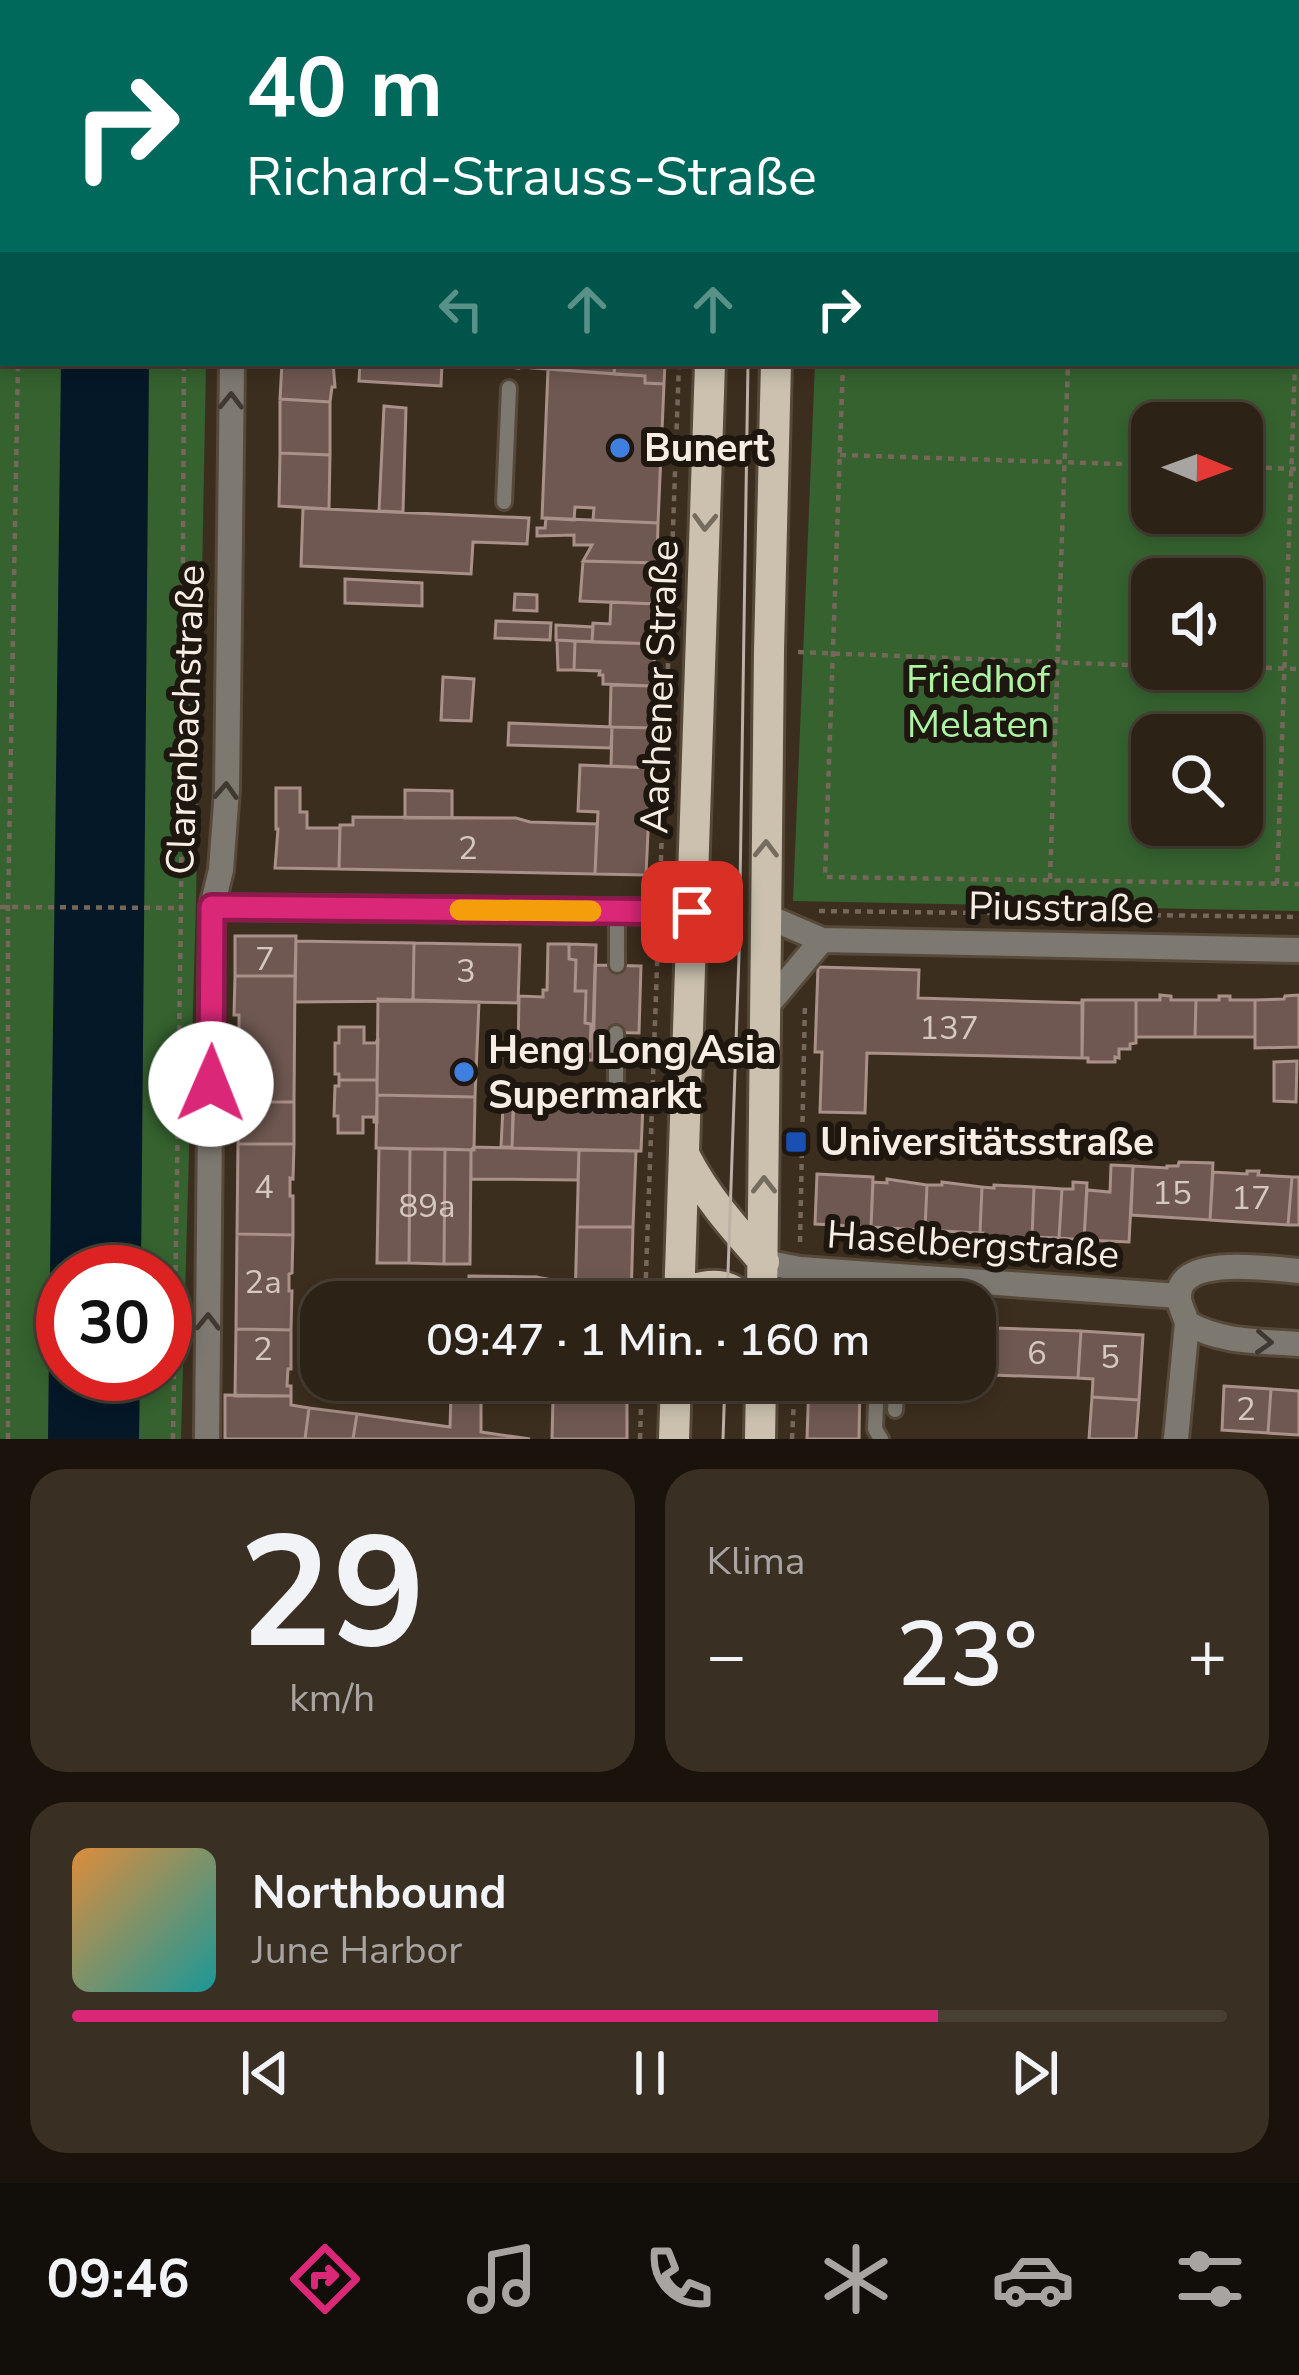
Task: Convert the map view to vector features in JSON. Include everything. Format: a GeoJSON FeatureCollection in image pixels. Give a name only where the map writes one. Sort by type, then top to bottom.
{"type":"FeatureCollection","features":[{"type":"Feature","properties":{"kind":"main road","name":"Aachener Straße"},"geometry":{"type":"LineString","coordinates":[[680,1281],[710,366]]}},
{"type":"Feature","properties":{"kind":"main road"},"geometry":{"type":"LineString","coordinates":[[763,1281],[776,366]]}},
{"type":"Feature","properties":{"kind":"main road"},"geometry":{"type":"LineString","coordinates":[[683,1151],[719,1213],[764,1262]]}},
{"type":"Feature","properties":{"kind":"main road"},"geometry":{"type":"LineString","coordinates":[[674,1439],[675,1401]]}},
{"type":"Feature","properties":{"kind":"main road"},"geometry":{"type":"LineString","coordinates":[[760,1439],[761,1401]]}},
{"type":"Feature","properties":{"kind":"street","name":"Clarenbachstraße"},"geometry":{"type":"LineString","coordinates":[[207,1439],[212,907],[227,790],[232,366]]}},
{"type":"Feature","properties":{"kind":"street"},"geometry":{"type":"LineString","coordinates":[[212,907],[692,912]]}},
{"type":"Feature","properties":{"kind":"street","name":"Piusstraße"},"geometry":{"type":"LineString","coordinates":[[766,916],[822,940],[1299,950]]}},
{"type":"Feature","properties":{"kind":"street"},"geometry":{"type":"LineString","coordinates":[[765,1008],[822,940]]}},
{"type":"Feature","properties":{"kind":"street","name":"Haselbergstraße"},"geometry":{"type":"LineString","coordinates":[[764,1262],[876,1281]]}},
{"type":"Feature","properties":{"kind":"street"},"geometry":{"type":"LineString","coordinates":[[1176,1439],[1187,1323],[1178,1295],[1183,1283],[1196,1273],[1224,1266],[1299,1271]]}},
{"type":"Feature","properties":{"kind":"street","name":"Haselbergstraße"},"geometry":{"type":"LineString","coordinates":[[996,1288],[1178,1295]]}},
{"type":"Feature","properties":{"kind":"street"},"geometry":{"type":"LineString","coordinates":[[1187,1323],[1226,1340],[1299,1343]]}},
{"type":"Feature","properties":{"kind":"lane"},"geometry":{"type":"LineString","coordinates":[[504,502],[508,388]]}},
{"type":"Feature","properties":{"kind":"lane"},"geometry":{"type":"LineString","coordinates":[[617,912],[617,965]]}},
{"type":"Feature","properties":{"kind":"lane"},"geometry":{"type":"LineString","coordinates":[[616,1033],[616,1080]]}},
{"type":"Feature","properties":{"kind":"lane"},"geometry":{"type":"LineString","coordinates":[[876,1401],[874,1429],[880,1439]]}},
{"type":"Feature","properties":{"kind":"lane"},"geometry":{"type":"LineString","coordinates":[[895,1410],[896,1401]]}},
{"type":"Feature","properties":{"kind":"path"},"geometry":{"type":"LineString","coordinates":[[8,1439],[4,908],[19,366]]}},
{"type":"Feature","properties":{"kind":"path"},"geometry":{"type":"LineString","coordinates":[[173,1439],[184,366]]}},
{"type":"Feature","properties":{"kind":"path"},"geometry":{"type":"LineString","coordinates":[[646,1281],[679,366]]}},
{"type":"Feature","properties":{"kind":"path"},"geometry":{"type":"LineString","coordinates":[[843,366],[825,878],[1299,884]]}},
{"type":"Feature","properties":{"kind":"path"},"geometry":{"type":"LineString","coordinates":[[1050,880],[1068,366]]}},
{"type":"Feature","properties":{"kind":"path"},"geometry":{"type":"LineString","coordinates":[[1277,884],[1295,366]]}},
{"type":"Feature","properties":{"kind":"path"},"geometry":{"type":"LineString","coordinates":[[840,455],[1131,464]]}},
{"type":"Feature","properties":{"kind":"path"},"geometry":{"type":"LineString","coordinates":[[1263,468],[1295,469]]}},
{"type":"Feature","properties":{"kind":"path"},"geometry":{"type":"LineString","coordinates":[[0,569],[13,569]]}},
{"type":"Feature","properties":{"kind":"path"},"geometry":{"type":"LineString","coordinates":[[769,651],[1131,666]]}},
{"type":"Feature","properties":{"kind":"path"},"geometry":{"type":"LineString","coordinates":[[1263,668],[1299,669]]}},
{"type":"Feature","properties":{"kind":"path"},"geometry":{"type":"LineString","coordinates":[[4,908],[161,909]]}},
{"type":"Feature","properties":{"kind":"path"},"geometry":{"type":"LineString","coordinates":[[808,910],[1299,917]]}},
{"type":"Feature","properties":{"kind":"path"},"geometry":{"type":"LineString","coordinates":[[658,945],[691,960]]}},
{"type":"Feature","properties":{"kind":"path"},"geometry":{"type":"LineString","coordinates":[[640,1439],[641,1401]]}},
{"type":"Feature","properties":{"kind":"path"},"geometry":{"type":"LineString","coordinates":[[792,1439],[794,1401]]}},
{"type":"Feature","properties":{"kind":"green space"},"geometry":{"type":"Polygon","coordinates":[[[0,366],[206,366],[186,1245],[36,1245],[36,1401],[182,1401],[181,1439],[0,1439],[0,366]]]}},
{"type":"Feature","properties":{"kind":"green space","name":"Friedhof Melaten"},"geometry":{"type":"Polygon","coordinates":[[[815,366],[1299,366],[1299,911],[793,901],[815,366]]]}},
{"type":"Feature","properties":{"kind":"water"},"geometry":{"type":"Polygon","coordinates":[[[61,366],[149,366],[141,1245],[50,1245],[61,366]]]}},
{"type":"Feature","properties":{"kind":"water"},"geometry":{"type":"Polygon","coordinates":[[[48,1401],[140,1401],[139,1439],[48,1439],[48,1401]]]}},
{"type":"Feature","properties":{"kind":"building"},"geometry":{"type":"Polygon","coordinates":[[[282,366],[333,366],[335,387],[330,402],[280,399],[282,366]]]}},
{"type":"Feature","properties":{"kind":"building"},"geometry":{"type":"Polygon","coordinates":[[[360,366],[442,366],[441,386],[359,381],[360,366]]]}},
{"type":"Feature","properties":{"kind":"building"},"geometry":{"type":"Polygon","coordinates":[[[531,366],[615,366],[614,374],[531,366]]]}},
{"type":"Feature","properties":{"kind":"building"},"geometry":{"type":"Polygon","coordinates":[[[615,366],[665,366],[664,384],[645,383],[645,376],[614,374],[615,366]]]}},
{"type":"Feature","properties":{"kind":"building"},"geometry":{"type":"Polygon","coordinates":[[[548,369],[645,376],[645,383],[664,384],[658,523],[593,520],[594,508],[575,507],[574,520],[542,518],[548,369]]]}},
{"type":"Feature","properties":{"kind":"building"},"geometry":{"type":"Polygon","coordinates":[[[280,399],[330,402],[330,455],[280,453],[280,399]]]}},
{"type":"Feature","properties":{"kind":"building"},"geometry":{"type":"Polygon","coordinates":[[[384,406],[406,408],[403,512],[379,511],[384,406]]]}},
{"type":"Feature","properties":{"kind":"building"},"geometry":{"type":"Polygon","coordinates":[[[280,453],[330,455],[329,509],[279,506],[280,453]]]}},
{"type":"Feature","properties":{"kind":"building"},"geometry":{"type":"Polygon","coordinates":[[[303,508],[529,518],[527,544],[473,542],[471,574],[301,566],[303,508]]]}},
{"type":"Feature","properties":{"kind":"building"},"geometry":{"type":"Polygon","coordinates":[[[546,518],[658,523],[657,563],[583,561],[592,545],[574,545],[574,535],[537,536],[546,518]]]}},
{"type":"Feature","properties":{"kind":"building"},"geometry":{"type":"Polygon","coordinates":[[[583,561],[657,563],[656,604],[580,601],[583,561]]]}},
{"type":"Feature","properties":{"kind":"building"},"geometry":{"type":"Polygon","coordinates":[[[345,579],[422,583],[422,606],[345,603],[345,579]]]}},
{"type":"Feature","properties":{"kind":"building"},"geometry":{"type":"Polygon","coordinates":[[[515,594],[537,595],[537,611],[514,610],[515,594]]]}},
{"type":"Feature","properties":{"kind":"building"},"geometry":{"type":"Polygon","coordinates":[[[611,602],[656,604],[655,644],[592,642],[593,623],[610,624],[611,602]]]}},
{"type":"Feature","properties":{"kind":"building"},"geometry":{"type":"Polygon","coordinates":[[[496,621],[551,623],[550,640],[495,638],[496,621]]]}},
{"type":"Feature","properties":{"kind":"building"},"geometry":{"type":"Polygon","coordinates":[[[556,625],[593,627],[592,642],[556,640],[556,625]]]}},
{"type":"Feature","properties":{"kind":"building"},"geometry":{"type":"Polygon","coordinates":[[[557,640],[575,641],[574,670],[558,670],[557,640]]]}},
{"type":"Feature","properties":{"kind":"building"},"geometry":{"type":"Polygon","coordinates":[[[575,641],[655,644],[653,686],[603,684],[600,671],[574,670],[575,641]]]}},
{"type":"Feature","properties":{"kind":"building"},"geometry":{"type":"Polygon","coordinates":[[[443,677],[474,679],[471,721],[441,720],[443,677]]]}},
{"type":"Feature","properties":{"kind":"building"},"geometry":{"type":"Polygon","coordinates":[[[611,685],[653,686],[652,728],[610,727],[611,685]]]}},
{"type":"Feature","properties":{"kind":"building"},"geometry":{"type":"Polygon","coordinates":[[[509,723],[612,727],[611,748],[508,745],[509,723]]]}},
{"type":"Feature","properties":{"kind":"building"},"geometry":{"type":"Polygon","coordinates":[[[612,727],[652,728],[651,768],[611,766],[612,727]]]}},
{"type":"Feature","properties":{"kind":"building"},"geometry":{"type":"Polygon","coordinates":[[[580,765],[651,768],[646,875],[595,874],[598,812],[578,811],[580,765]]]}},
{"type":"Feature","properties":{"kind":"building"},"geometry":{"type":"Polygon","coordinates":[[[276,788],[300,788],[300,812],[307,812],[307,828],[340,828],[339,869],[275,868],[276,788]]]}},
{"type":"Feature","properties":{"kind":"building"},"geometry":{"type":"Polygon","coordinates":[[[405,790],[452,791],[452,818],[405,818],[405,790]]]}},
{"type":"Feature","properties":{"kind":"building"},"geometry":{"type":"Polygon","coordinates":[[[353,817],[516,818],[597,824],[595,874],[339,869],[340,825],[353,825],[353,817]]]}},
{"type":"Feature","properties":{"kind":"building"},"geometry":{"type":"Polygon","coordinates":[[[235,936],[296,936],[295,976],[235,976],[235,936]]]}},
{"type":"Feature","properties":{"kind":"building"},"geometry":{"type":"Polygon","coordinates":[[[296,941],[414,943],[413,1001],[295,1002],[296,941]]]}},
{"type":"Feature","properties":{"kind":"building"},"geometry":{"type":"Polygon","coordinates":[[[414,943],[520,945],[518,1003],[413,1001],[414,943]]]}},
{"type":"Feature","properties":{"kind":"building"},"geometry":{"type":"Polygon","coordinates":[[[548,944],[569,944],[569,959],[576,960],[575,991],[586,991],[585,1023],[591,1024],[590,1051],[584,1057],[518,1052],[519,996],[543,997],[547,990],[548,944]]]}},
{"type":"Feature","properties":{"kind":"building"},"geometry":{"type":"Polygon","coordinates":[[[569,944],[596,945],[593,1060],[565,1060],[565,1056],[584,1057],[590,1051],[591,1024],[585,1023],[586,991],[575,991],[576,960],[569,959],[569,944]]]}},
{"type":"Feature","properties":{"kind":"building"},"geometry":{"type":"Polygon","coordinates":[[[595,965],[641,966],[639,1033],[593,1032],[595,965]]]}},
{"type":"Feature","properties":{"kind":"building"},"geometry":{"type":"Polygon","coordinates":[[[818,967],[919,970],[918,998],[1083,1003],[1082,1058],[867,1053],[865,1113],[820,1112],[822,1052],[815,1052],[818,967]]]}},
{"type":"Feature","properties":{"kind":"building"},"geometry":{"type":"Polygon","coordinates":[[[235,976],[295,976],[294,1102],[239,1102],[235,976]]]}},
{"type":"Feature","properties":{"kind":"building"},"geometry":{"type":"Polygon","coordinates":[[[1160,995],[1196,1000],[1195,1037],[1136,1037],[1136,1000],[1160,1000],[1160,995]]]}},
{"type":"Feature","properties":{"kind":"building"},"geometry":{"type":"Polygon","coordinates":[[[1299,995],[1299,1047],[1255,1048],[1255,1000],[1299,995]]]}},
{"type":"Feature","properties":{"kind":"building"},"geometry":{"type":"Polygon","coordinates":[[[1219,996],[1255,1000],[1255,1037],[1195,1037],[1196,1000],[1219,1000],[1219,996]]]}},
{"type":"Feature","properties":{"kind":"building"},"geometry":{"type":"Polygon","coordinates":[[[378,999],[479,1002],[475,1097],[377,1095],[378,999]]]}},
{"type":"Feature","properties":{"kind":"building"},"geometry":{"type":"Polygon","coordinates":[[[1082,1000],[1136,1000],[1136,1043],[1130,1049],[1119,1049],[1115,1062],[1082,1058],[1082,1000]]]}},
{"type":"Feature","properties":{"kind":"building"},"geometry":{"type":"Polygon","coordinates":[[[339,1027],[364,1027],[364,1043],[376,1043],[378,1038],[377,1080],[339,1080],[335,1043],[339,1043],[339,1027]]]}},
{"type":"Feature","properties":{"kind":"building"},"geometry":{"type":"Polygon","coordinates":[[[1297,1061],[1296,1102],[1274,1101],[1274,1062],[1297,1061]]]}},
{"type":"Feature","properties":{"kind":"building"},"geometry":{"type":"Polygon","coordinates":[[[339,1080],[377,1080],[377,1122],[374,1117],[363,1117],[363,1133],[338,1133],[338,1116],[334,1116],[339,1080]]]}},
{"type":"Feature","properties":{"kind":"building"},"geometry":{"type":"Polygon","coordinates":[[[377,1095],[475,1097],[474,1150],[376,1148],[377,1095]]]}},
{"type":"Feature","properties":{"kind":"building"},"geometry":{"type":"Polygon","coordinates":[[[514,1098],[643,1104],[641,1151],[512,1148],[514,1098]]]}},
{"type":"Feature","properties":{"kind":"building"},"geometry":{"type":"Polygon","coordinates":[[[239,1102],[294,1102],[294,1144],[238,1144],[239,1102]]]}},
{"type":"Feature","properties":{"kind":"building"},"geometry":{"type":"Polygon","coordinates":[[[503,1107],[513,1108],[512,1147],[501,1147],[503,1107]]]}},
{"type":"Feature","properties":{"kind":"building"},"geometry":{"type":"Polygon","coordinates":[[[238,1144],[294,1144],[290,1178],[293,1235],[237,1234],[238,1144]]]}},
{"type":"Feature","properties":{"kind":"building"},"geometry":{"type":"Polygon","coordinates":[[[474,1147],[579,1150],[578,1180],[471,1179],[474,1147]]]}},
{"type":"Feature","properties":{"kind":"building"},"geometry":{"type":"Polygon","coordinates":[[[379,1148],[410,1149],[409,1263],[377,1263],[379,1148]]]}},
{"type":"Feature","properties":{"kind":"building"},"geometry":{"type":"Polygon","coordinates":[[[410,1149],[445,1149],[444,1264],[409,1263],[410,1149]]]}},
{"type":"Feature","properties":{"kind":"building"},"geometry":{"type":"Polygon","coordinates":[[[445,1149],[471,1150],[470,1264],[444,1264],[445,1149]]]}},
{"type":"Feature","properties":{"kind":"building"},"geometry":{"type":"Polygon","coordinates":[[[579,1150],[636,1151],[633,1227],[577,1227],[579,1150]]]}},
{"type":"Feature","properties":{"kind":"building"},"geometry":{"type":"Polygon","coordinates":[[[1179,1162],[1213,1163],[1210,1220],[1131,1215],[1133,1166],[1167,1168],[1179,1162]]]}},
{"type":"Feature","properties":{"kind":"building"},"geometry":{"type":"Polygon","coordinates":[[[1111,1165],[1133,1166],[1129,1242],[1084,1240],[1087,1190],[1110,1192],[1111,1165]]]}},
{"type":"Feature","properties":{"kind":"building"},"geometry":{"type":"Polygon","coordinates":[[[1213,1172],[1292,1177],[1288,1225],[1210,1220],[1213,1172]]]}},
{"type":"Feature","properties":{"kind":"building"},"geometry":{"type":"Polygon","coordinates":[[[817,1174],[873,1177],[871,1227],[815,1224],[817,1174]]]}},
{"type":"Feature","properties":{"kind":"building"},"geometry":{"type":"Polygon","coordinates":[[[1292,1177],[1299,1177],[1299,1225],[1288,1225],[1292,1177]]]}},
{"type":"Feature","properties":{"kind":"building"},"geometry":{"type":"Polygon","coordinates":[[[887,1179],[927,1185],[925,1230],[871,1227],[873,1182],[887,1183],[887,1179]]]}},
{"type":"Feature","properties":{"kind":"building"},"geometry":{"type":"Polygon","coordinates":[[[1073,1182],[1087,1183],[1084,1240],[1059,1238],[1062,1189],[1073,1189],[1073,1182]]]}},
{"type":"Feature","properties":{"kind":"building"},"geometry":{"type":"Polygon","coordinates":[[[927,1185],[982,1187],[980,1233],[925,1230],[927,1185]]]}},
{"type":"Feature","properties":{"kind":"building"},"geometry":{"type":"Polygon","coordinates":[[[982,1187],[1034,1187],[1032,1237],[983,1238],[982,1187]]]}},
{"type":"Feature","properties":{"kind":"building"},"geometry":{"type":"Polygon","coordinates":[[[1034,1187],[1062,1189],[1059,1238],[1032,1237],[1034,1187]]]}},
{"type":"Feature","properties":{"kind":"building"},"geometry":{"type":"Polygon","coordinates":[[[577,1227],[633,1227],[632,1281],[576,1281],[577,1227]]]}},
{"type":"Feature","properties":{"kind":"building"},"geometry":{"type":"Polygon","coordinates":[[[237,1234],[293,1235],[291,1330],[236,1329],[237,1234]]]}},
{"type":"Feature","properties":{"kind":"building"},"geometry":{"type":"Polygon","coordinates":[[[469,1276],[536,1277],[536,1281],[469,1281],[469,1276]]]}},
{"type":"Feature","properties":{"kind":"building"},"geometry":{"type":"Polygon","coordinates":[[[996,1328],[1081,1331],[1078,1378],[996,1375],[996,1328]]]}},
{"type":"Feature","properties":{"kind":"building"},"geometry":{"type":"Polygon","coordinates":[[[236,1329],[291,1330],[287,1386],[291,1386],[291,1396],[235,1396],[236,1329]]]}},
{"type":"Feature","properties":{"kind":"building"},"geometry":{"type":"Polygon","coordinates":[[[1081,1331],[1143,1335],[1139,1400],[1092,1397],[1093,1379],[1078,1378],[1081,1331]]]}},
{"type":"Feature","properties":{"kind":"building"},"geometry":{"type":"Polygon","coordinates":[[[1224,1386],[1271,1389],[1268,1433],[1222,1430],[1224,1386]]]}},
{"type":"Feature","properties":{"kind":"building"},"geometry":{"type":"Polygon","coordinates":[[[1271,1389],[1299,1391],[1299,1435],[1268,1433],[1271,1389]]]}},
{"type":"Feature","properties":{"kind":"building"},"geometry":{"type":"Polygon","coordinates":[[[225,1395],[291,1396],[291,1405],[309,1408],[305,1439],[225,1439],[225,1395]]]}},
{"type":"Feature","properties":{"kind":"building"},"geometry":{"type":"Polygon","coordinates":[[[1092,1397],[1139,1400],[1136,1439],[1089,1439],[1092,1397]]]}},
{"type":"Feature","properties":{"kind":"building"},"geometry":{"type":"Polygon","coordinates":[[[451,1401],[481,1401],[481,1432],[530,1439],[353,1439],[357,1414],[450,1427],[451,1401]]]}},
{"type":"Feature","properties":{"kind":"building"},"geometry":{"type":"Polygon","coordinates":[[[553,1401],[627,1401],[627,1439],[552,1439],[553,1401]]]}},
{"type":"Feature","properties":{"kind":"building"},"geometry":{"type":"Polygon","coordinates":[[[808,1401],[860,1401],[859,1439],[807,1439],[808,1401]]]}},
{"type":"Feature","properties":{"kind":"building"},"geometry":{"type":"Polygon","coordinates":[[[309,1408],[357,1414],[353,1439],[305,1439],[309,1408]]]}},
{"type":"Feature","properties":{"kind":"tram line"},"geometry":{"type":"LineString","coordinates":[[728,1281],[739,956],[748,366]]}},
{"type":"Feature","properties":{"kind":"tram line"},"geometry":{"type":"LineString","coordinates":[[723,1439],[724,1401]]}},
{"type":"Feature","properties":{"kind":"slow traffic"},"geometry":{"type":"LineString","coordinates":[[460,910],[591,911]]}},
{"type":"Feature","properties":{"kind":"place","name":"Bunert"},"geometry":{"type":"Point","coordinates":[620,448]}},
{"type":"Feature","properties":{"kind":"place","name":"Heng Long Asia Supermarkt"},"geometry":{"type":"Point","coordinates":[464,1072]}},
{"type":"Feature","properties":{"kind":"place","name":"Universitätsstraße"},"geometry":{"type":"Point","coordinates":[796,1142]}},
{"type":"Feature","properties":{"kind":"route"},"geometry":{"type":"LineString","coordinates":[[211,1084],[212,907],[692,912]]}}]}
